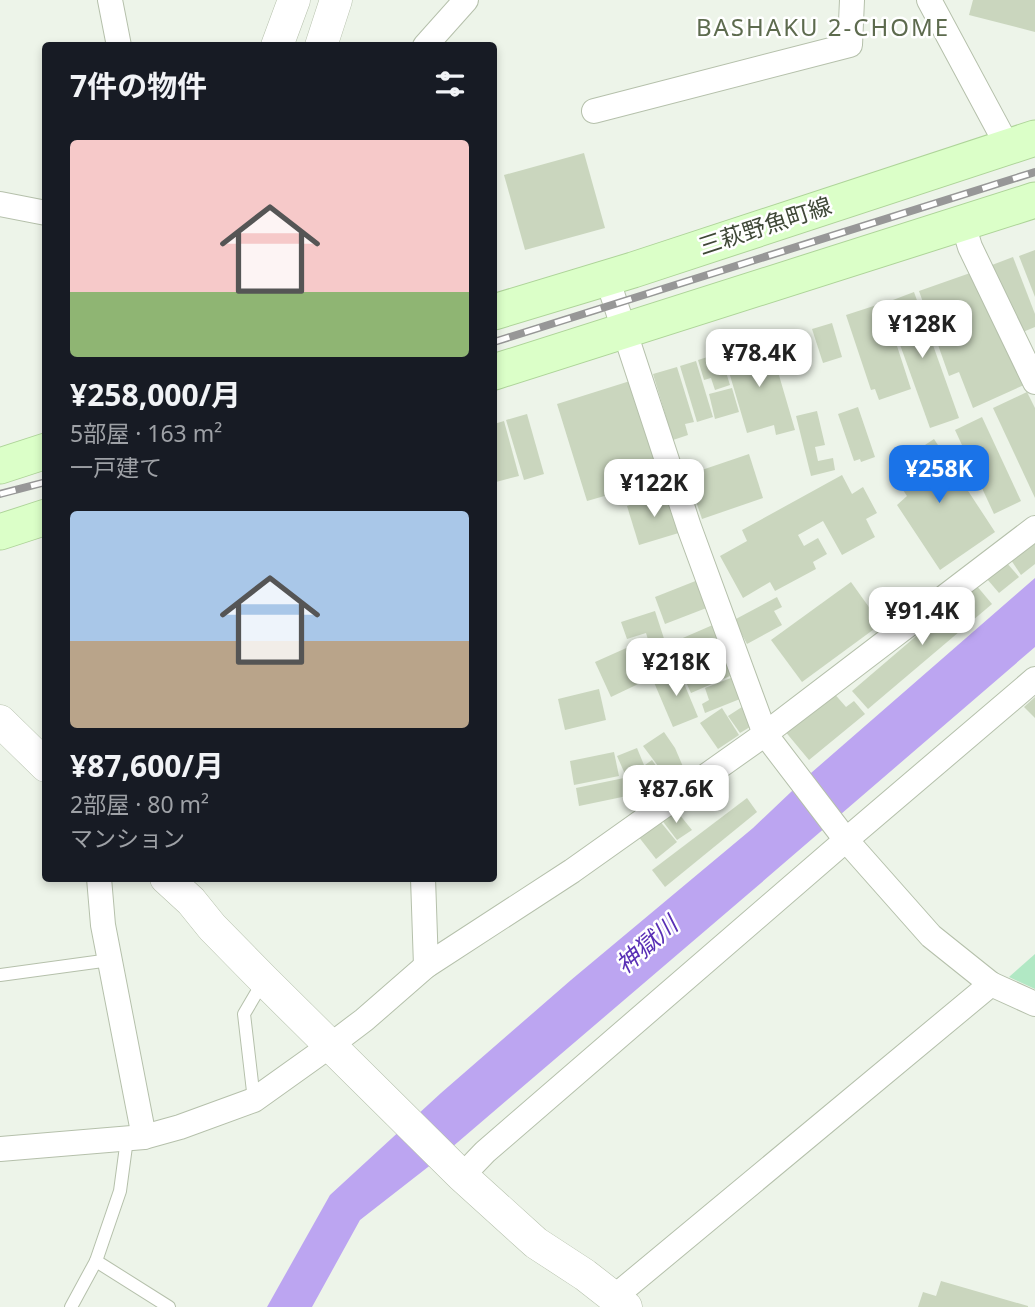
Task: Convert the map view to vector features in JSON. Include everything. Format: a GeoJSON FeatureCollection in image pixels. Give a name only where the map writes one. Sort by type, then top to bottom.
{"type":"FeatureCollection","features":[{"type":"Feature","properties":{"kind":"main road","name":"三萩野魚町線"},"geometry":{"type":"LineString","coordinates":[[497,311],[607,278],[1021,142]]}},
{"type":"Feature","properties":{"kind":"main road"},"geometry":{"type":"LineString","coordinates":[[497,371],[1035,200]]}},
{"type":"Feature","properties":{"kind":"main road"},"geometry":{"type":"LineString","coordinates":[[0,466],[42,452]]}},
{"type":"Feature","properties":{"kind":"main road"},"geometry":{"type":"LineString","coordinates":[[0,532],[42,518]]}},
{"type":"Feature","properties":{"kind":"street"},"geometry":{"type":"LineString","coordinates":[[110,0],[119,42]]}},
{"type":"Feature","properties":{"kind":"street"},"geometry":{"type":"LineString","coordinates":[[278,42],[294,0]]}},
{"type":"Feature","properties":{"kind":"street"},"geometry":{"type":"LineString","coordinates":[[322,42],[336,0]]}},
{"type":"Feature","properties":{"kind":"street"},"geometry":{"type":"LineString","coordinates":[[429,42],[466,0]]}},
{"type":"Feature","properties":{"kind":"street"},"geometry":{"type":"LineString","coordinates":[[929,0],[1021,142]]}},
{"type":"Feature","properties":{"kind":"street"},"geometry":{"type":"LineString","coordinates":[[594,111],[850,45],[850,1]]}},
{"type":"Feature","properties":{"kind":"street"},"geometry":{"type":"LineString","coordinates":[[0,204],[42,212]]}},
{"type":"Feature","properties":{"kind":"street"},"geometry":{"type":"LineString","coordinates":[[963,224],[970,247],[1035,382]]}},
{"type":"Feature","properties":{"kind":"street"},"geometry":{"type":"LineString","coordinates":[[607,278],[689,527],[765,734],[846,840],[931,936],[991,984],[1035,1004]]}},
{"type":"Feature","properties":{"kind":"street"},"geometry":{"type":"LineString","coordinates":[[0,1149],[136,1138],[180,1127],[254,1100],[364,1020],[426,967],[572,871],[765,734],[1035,528]]}},
{"type":"Feature","properties":{"kind":"street"},"geometry":{"type":"LineString","coordinates":[[454,1168],[485,1152],[1035,679]]}},
{"type":"Feature","properties":{"kind":"street"},"geometry":{"type":"LineString","coordinates":[[0,721],[42,762]]}},
{"type":"Feature","properties":{"kind":"street"},"geometry":{"type":"LineString","coordinates":[[99,882],[103,925],[136,1138]]}},
{"type":"Feature","properties":{"kind":"street"},"geometry":{"type":"LineString","coordinates":[[423,882],[426,967]]}},
{"type":"Feature","properties":{"kind":"street"},"geometry":{"type":"LineString","coordinates":[[185,890],[212,927],[454,1168],[536,1243],[619,1303],[991,984]]}},
{"type":"Feature","properties":{"kind":"lane"},"geometry":{"type":"LineString","coordinates":[[0,975],[110,960]]}},
{"type":"Feature","properties":{"kind":"lane"},"geometry":{"type":"LineString","coordinates":[[254,1100],[244,1014],[264,980]]}},
{"type":"Feature","properties":{"kind":"lane"},"geometry":{"type":"LineString","coordinates":[[71,1307],[96,1261],[136,1138]]}},
{"type":"Feature","properties":{"kind":"lane"},"geometry":{"type":"LineString","coordinates":[[96,1261],[169,1307]]}},
{"type":"Feature","properties":{"kind":"green space"},"geometry":{"type":"Polygon","coordinates":[[[1035,954],[1035,989],[1009,977],[1035,954]]]}},
{"type":"Feature","properties":{"kind":"water","name":"神獄川"},"geometry":{"type":"Polygon","coordinates":[[[1035,578],[1035,647],[437,1160],[360,1220],[312,1307],[267,1307],[330,1195],[441,1093],[753,828],[811,773],[1035,578]]]}},
{"type":"Feature","properties":{"kind":"building"},"geometry":{"type":"Polygon","coordinates":[[[973,0],[1035,0],[1035,32],[969,15],[973,0]]]}},
{"type":"Feature","properties":{"kind":"building"},"geometry":{"type":"Polygon","coordinates":[[[584,153],[605,228],[525,250],[504,175],[584,153]]]}},
{"type":"Feature","properties":{"kind":"building"},"geometry":{"type":"Polygon","coordinates":[[[1035,250],[1035,297],[1019,256],[1035,250]]]}},
{"type":"Feature","properties":{"kind":"building"},"geometry":{"type":"Polygon","coordinates":[[[1013,257],[1035,314],[1035,327],[1018,334],[992,265],[1013,257]]]}},
{"type":"Feature","properties":{"kind":"building"},"geometry":{"type":"Polygon","coordinates":[[[973,272],[1024,385],[973,408],[959,372],[949,376],[919,291],[973,272]]]}},
{"type":"Feature","properties":{"kind":"building"},"geometry":{"type":"Polygon","coordinates":[[[914,292],[959,418],[930,428],[885,303],[914,292]]]}},
{"type":"Feature","properties":{"kind":"building"},"geometry":{"type":"Polygon","coordinates":[[[883,303],[911,389],[879,400],[875,389],[871,390],[846,315],[883,303]]]}},
{"type":"Feature","properties":{"kind":"building"},"geometry":{"type":"Polygon","coordinates":[[[832,323],[842,357],[823,363],[812,329],[832,323]]]}},
{"type":"Feature","properties":{"kind":"building"},"geometry":{"type":"Polygon","coordinates":[[[769,341],[795,430],[776,435],[774,425],[747,433],[724,355],[769,341]]]}},
{"type":"Feature","properties":{"kind":"building"},"geometry":{"type":"Polygon","coordinates":[[[720,353],[730,385],[715,390],[711,378],[704,380],[698,360],[720,353]]]}},
{"type":"Feature","properties":{"kind":"building"},"geometry":{"type":"Polygon","coordinates":[[[696,361],[713,417],[697,422],[680,366],[696,361]]]}},
{"type":"Feature","properties":{"kind":"building"},"geometry":{"type":"Polygon","coordinates":[[[677,367],[694,422],[685,424],[688,435],[673,440],[653,374],[677,367]]]}},
{"type":"Feature","properties":{"kind":"building"},"geometry":{"type":"Polygon","coordinates":[[[630,381],[661,478],[640,485],[644,497],[625,503],[622,491],[587,501],[557,404],[630,381]]]}},
{"type":"Feature","properties":{"kind":"building"},"geometry":{"type":"Polygon","coordinates":[[[732,388],[739,412],[715,419],[709,394],[732,388]]]}},
{"type":"Feature","properties":{"kind":"building"},"geometry":{"type":"Polygon","coordinates":[[[1027,392],[1035,408],[1035,498],[993,408],[1027,392]]]}},
{"type":"Feature","properties":{"kind":"building"},"geometry":{"type":"Polygon","coordinates":[[[858,407],[875,457],[861,462],[860,459],[854,461],[838,414],[858,407]]]}},
{"type":"Feature","properties":{"kind":"building"},"geometry":{"type":"Polygon","coordinates":[[[817,411],[825,445],[815,447],[818,461],[833,458],[835,470],[811,476],[796,416],[817,411]]]}},
{"type":"Feature","properties":{"kind":"building"},"geometry":{"type":"Polygon","coordinates":[[[527,414],[544,474],[524,480],[506,420],[527,414]]]}},
{"type":"Feature","properties":{"kind":"building"},"geometry":{"type":"Polygon","coordinates":[[[982,417],[1021,501],[994,514],[955,430],[982,417]]]}},
{"type":"Feature","properties":{"kind":"building"},"geometry":{"type":"Polygon","coordinates":[[[504,421],[519,476],[497,482],[497,423],[504,421]]]}},
{"type":"Feature","properties":{"kind":"building"},"geometry":{"type":"Polygon","coordinates":[[[934,439],[995,532],[940,570],[897,505],[907,496],[889,469],[934,439]]]}},
{"type":"Feature","properties":{"kind":"building"},"geometry":{"type":"Polygon","coordinates":[[[749,454],[763,498],[702,519],[687,475],[749,454]]]}},
{"type":"Feature","properties":{"kind":"building"},"geometry":{"type":"Polygon","coordinates":[[[842,475],[852,494],[863,487],[877,513],[866,519],[875,537],[842,555],[823,521],[798,535],[804,546],[818,538],[827,554],[813,562],[816,569],[775,591],[770,582],[743,598],[720,556],[747,541],[742,530],[842,475]]]}},
{"type":"Feature","properties":{"kind":"building"},"geometry":{"type":"Polygon","coordinates":[[[669,492],[682,532],[639,545],[627,506],[669,492]]]}},
{"type":"Feature","properties":{"kind":"building"},"geometry":{"type":"Polygon","coordinates":[[[1035,542],[1035,564],[1021,575],[1011,560],[1035,542]]]}},
{"type":"Feature","properties":{"kind":"building"},"geometry":{"type":"Polygon","coordinates":[[[1006,562],[1019,577],[999,593],[987,579],[1006,562]]]}},
{"type":"Feature","properties":{"kind":"building"},"geometry":{"type":"Polygon","coordinates":[[[698,580],[709,607],[665,624],[655,597],[698,580]]]}},
{"type":"Feature","properties":{"kind":"building"},"geometry":{"type":"Polygon","coordinates":[[[851,582],[881,624],[802,682],[771,640],[851,582]]]}},
{"type":"Feature","properties":{"kind":"building"},"geometry":{"type":"Polygon","coordinates":[[[976,585],[992,604],[868,709],[852,691],[976,585]]]}},
{"type":"Feature","properties":{"kind":"building"},"geometry":{"type":"Polygon","coordinates":[[[777,597],[782,607],[774,611],[782,625],[747,644],[734,620],[777,597]]]}},
{"type":"Feature","properties":{"kind":"building"},"geometry":{"type":"Polygon","coordinates":[[[655,611],[671,660],[656,665],[646,633],[627,639],[621,622],[655,611]]]}},
{"type":"Feature","properties":{"kind":"building"},"geometry":{"type":"Polygon","coordinates":[[[715,624],[726,647],[680,668],[669,644],[715,624]]]}},
{"type":"Feature","properties":{"kind":"building"},"geometry":{"type":"Polygon","coordinates":[[[642,641],[657,675],[611,697],[595,662],[642,641]]]}},
{"type":"Feature","properties":{"kind":"building"},"geometry":{"type":"Polygon","coordinates":[[[727,651],[737,673],[691,693],[681,671],[727,651]]]}},
{"type":"Feature","properties":{"kind":"building"},"geometry":{"type":"Polygon","coordinates":[[[678,669],[698,717],[673,727],[653,680],[678,669]]]}},
{"type":"Feature","properties":{"kind":"building"},"geometry":{"type":"Polygon","coordinates":[[[736,676],[745,697],[705,713],[702,704],[709,700],[705,688],[736,676]]]}},
{"type":"Feature","properties":{"kind":"building"},"geometry":{"type":"Polygon","coordinates":[[[599,689],[606,720],[565,730],[558,699],[599,689]]]}},
{"type":"Feature","properties":{"kind":"building"},"geometry":{"type":"Polygon","coordinates":[[[832,691],[846,707],[854,701],[865,714],[809,760],[784,730],[832,691]]]}},
{"type":"Feature","properties":{"kind":"building"},"geometry":{"type":"Polygon","coordinates":[[[1035,697],[1035,718],[1024,707],[1035,697]]]}},
{"type":"Feature","properties":{"kind":"building"},"geometry":{"type":"Polygon","coordinates":[[[745,705],[755,724],[740,733],[728,716],[745,705]]]}},
{"type":"Feature","properties":{"kind":"building"},"geometry":{"type":"Polygon","coordinates":[[[722,708],[739,735],[718,749],[700,723],[722,708]]]}},
{"type":"Feature","properties":{"kind":"building"},"geometry":{"type":"Polygon","coordinates":[[[664,732],[675,748],[687,776],[673,786],[643,746],[664,732]]]}},
{"type":"Feature","properties":{"kind":"building"},"geometry":{"type":"Polygon","coordinates":[[[637,748],[644,765],[625,774],[617,756],[637,748]]]}},
{"type":"Feature","properties":{"kind":"building"},"geometry":{"type":"Polygon","coordinates":[[[614,752],[619,776],[574,785],[570,761],[614,752]]]}},
{"type":"Feature","properties":{"kind":"building"},"geometry":{"type":"Polygon","coordinates":[[[652,760],[672,789],[658,799],[638,770],[652,760]]]}},
{"type":"Feature","properties":{"kind":"building"},"geometry":{"type":"Polygon","coordinates":[[[624,778],[627,796],[579,806],[576,788],[624,778]]]}},
{"type":"Feature","properties":{"kind":"building"},"geometry":{"type":"Polygon","coordinates":[[[747,798],[757,812],[665,887],[652,870],[747,798]]]}},
{"type":"Feature","properties":{"kind":"building"},"geometry":{"type":"Polygon","coordinates":[[[675,809],[692,830],[677,840],[661,819],[675,809]]]}},
{"type":"Feature","properties":{"kind":"building"},"geometry":{"type":"Polygon","coordinates":[[[659,820],[677,842],[656,859],[638,836],[659,820]]]}},
{"type":"Feature","properties":{"kind":"building"},"geometry":{"type":"Polygon","coordinates":[[[941,1281],[1028,1307],[918,1307],[923,1292],[936,1296],[941,1281]]]}},
{"type":"Feature","properties":{"kind":"railway"},"geometry":{"type":"LineString","coordinates":[[497,341],[1035,172]]}},
{"type":"Feature","properties":{"kind":"railway"},"geometry":{"type":"LineString","coordinates":[[0,494],[42,483]]}},
{"type":"Feature","properties":{"kind":"district","name":"BASHAKU 2-CHOME"},"geometry":{"type":"Point","coordinates":[823,28]}}]}
